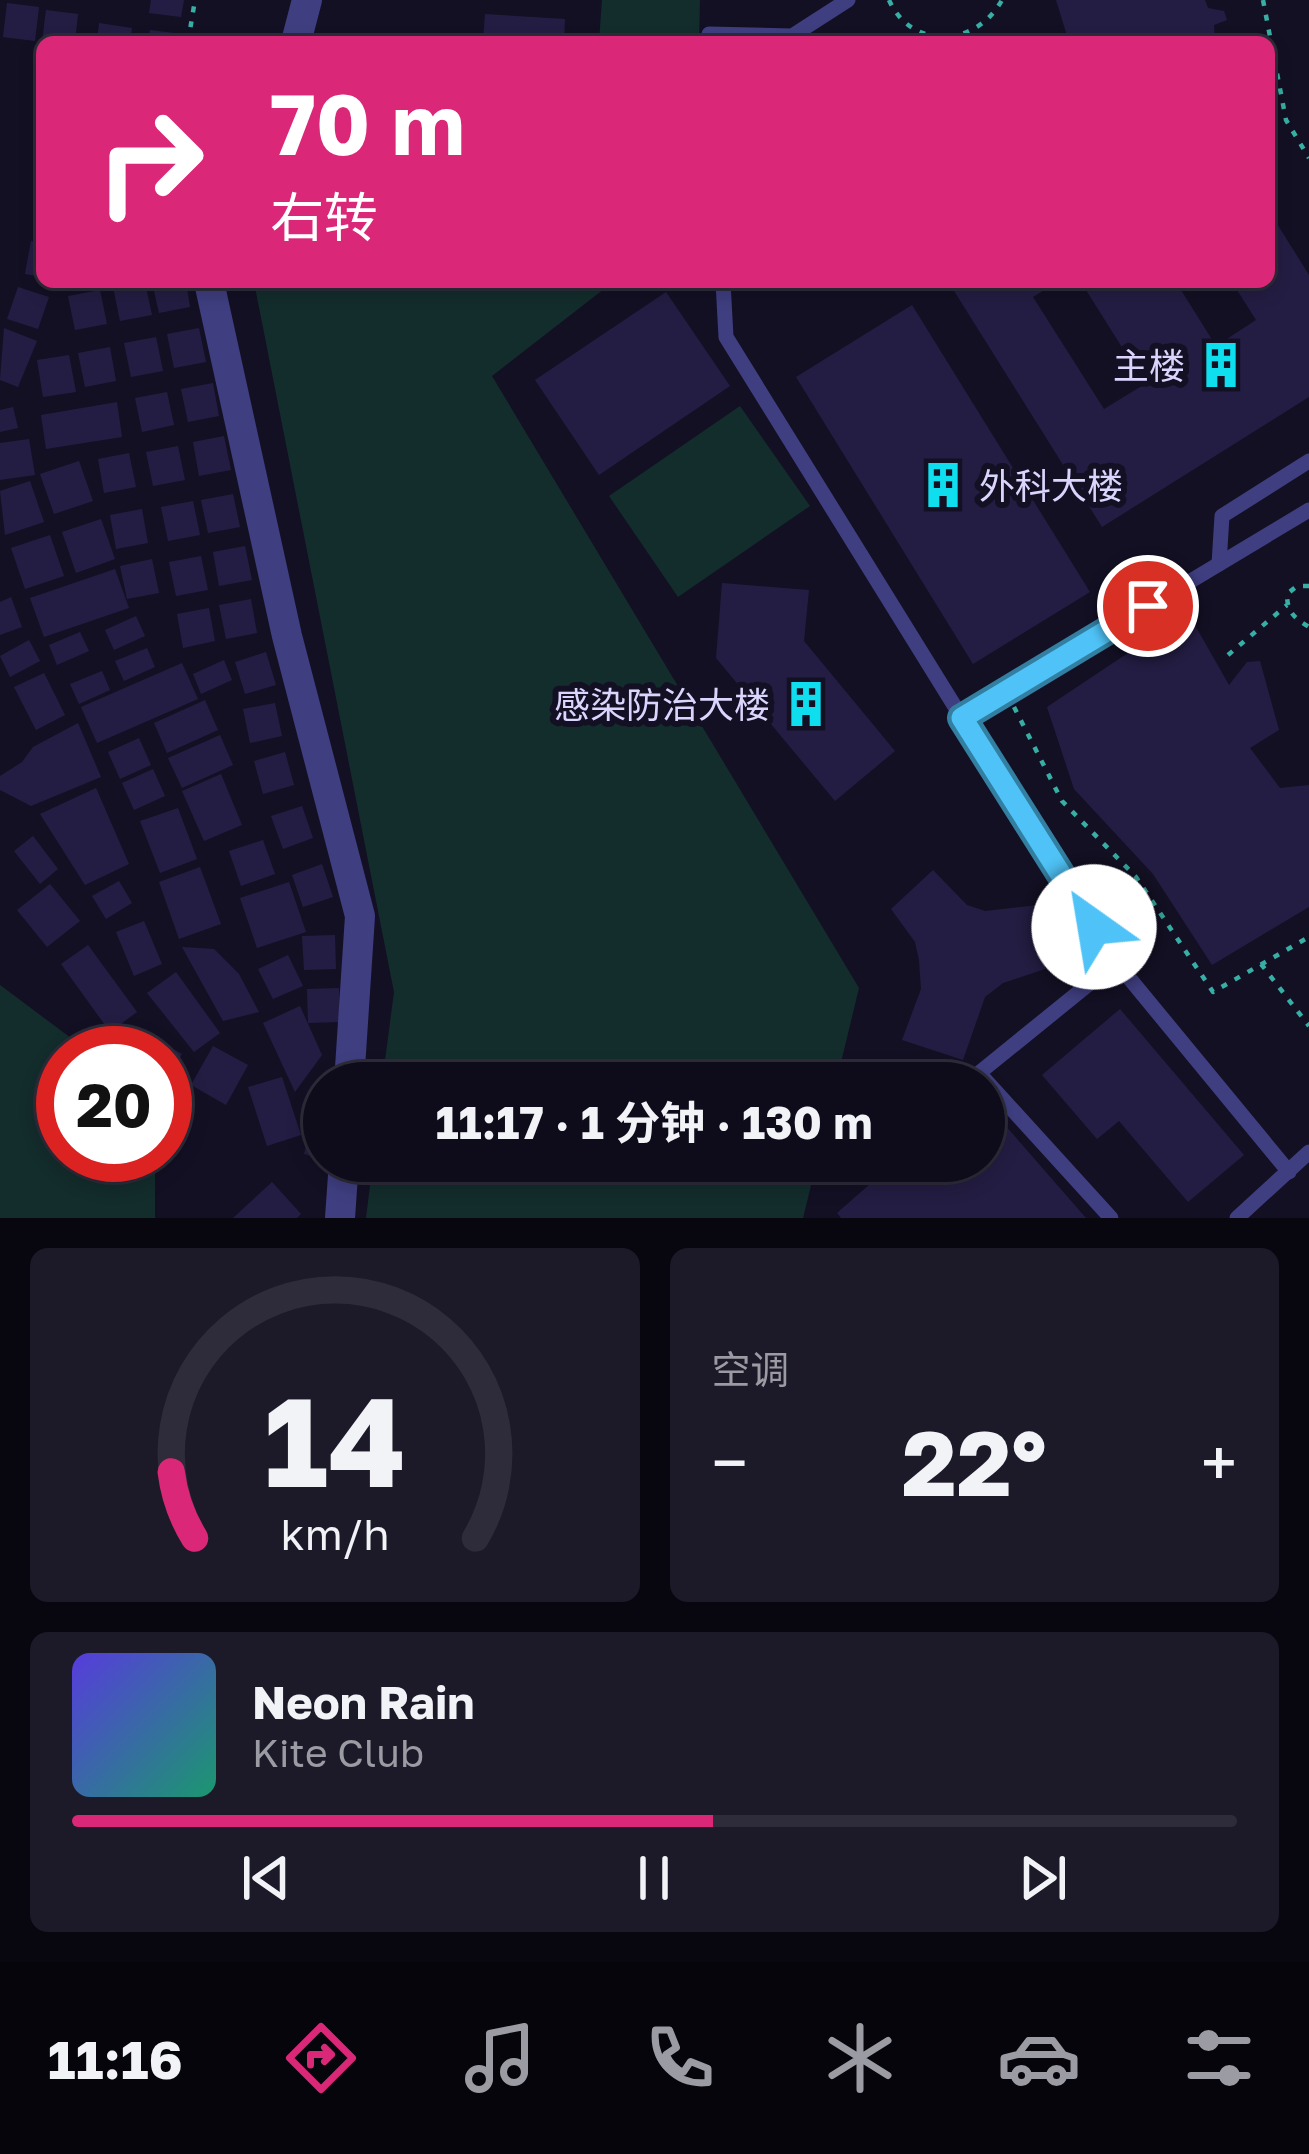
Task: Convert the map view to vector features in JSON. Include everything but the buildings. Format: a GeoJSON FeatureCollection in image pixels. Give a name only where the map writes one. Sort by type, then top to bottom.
{"type":"FeatureCollection","features":[{"type":"Feature","properties":{"kind":"street"},"geometry":{"type":"LineString","coordinates":[[298,36],[307,0]]}},
{"type":"Feature","properties":{"kind":"street"},"geometry":{"type":"LineString","coordinates":[[210,288],[287,636],[360,916],[350,1062]]}},
{"type":"Feature","properties":{"kind":"street"},"geometry":{"type":"LineString","coordinates":[[340,1218],[343,1182]]}},
{"type":"Feature","properties":{"kind":"lane"},"geometry":{"type":"LineString","coordinates":[[709,36],[791,36],[848,0]]}},
{"type":"Feature","properties":{"kind":"lane"},"geometry":{"type":"LineString","coordinates":[[722,288],[726,338],[1116,962],[1289,1172]]}},
{"type":"Feature","properties":{"kind":"lane"},"geometry":{"type":"LineString","coordinates":[[1219,564],[1222,516],[1309,461]]}},
{"type":"Feature","properties":{"kind":"lane"},"geometry":{"type":"LineString","coordinates":[[962,718],[1309,509]]}},
{"type":"Feature","properties":{"kind":"lane"},"geometry":{"type":"LineString","coordinates":[[1111,1218],[979,1073],[1116,962]]}},
{"type":"Feature","properties":{"kind":"lane"},"geometry":{"type":"LineString","coordinates":[[1238,1218],[1309,1152]]}},
{"type":"Feature","properties":{"kind":"path"},"geometry":{"type":"LineString","coordinates":[[189,36],[195,0]]}},
{"type":"Feature","properties":{"kind":"path"},"geometry":{"type":"LineString","coordinates":[[889,0],[902,21],[928,36]]}},
{"type":"Feature","properties":{"kind":"path"},"geometry":{"type":"LineString","coordinates":[[954,36],[982,25],[1002,0]]}},
{"type":"Feature","properties":{"kind":"path"},"geometry":{"type":"LineString","coordinates":[[1264,0],[1271,36]]}},
{"type":"Feature","properties":{"kind":"path"},"geometry":{"type":"LineString","coordinates":[[1275,60],[1286,120],[1309,158]]}},
{"type":"Feature","properties":{"kind":"path"},"geometry":{"type":"LineString","coordinates":[[1309,586],[1297,586],[1287,594],[1293,617],[1309,627]]}},
{"type":"Feature","properties":{"kind":"path"},"geometry":{"type":"LineString","coordinates":[[1228,655],[1287,605]]}},
{"type":"Feature","properties":{"kind":"path"},"geometry":{"type":"LineString","coordinates":[[1006,692],[1061,801],[1136,877],[1213,992],[1309,937]]}},
{"type":"Feature","properties":{"kind":"path"},"geometry":{"type":"LineString","coordinates":[[1261,964],[1309,1025]]}},
{"type":"Feature","properties":{"kind":"green space"},"geometry":{"type":"Polygon","coordinates":[[[602,0],[700,0],[699,36],[599,36],[602,0]]]}},
{"type":"Feature","properties":{"kind":"green space"},"geometry":{"type":"Polygon","coordinates":[[[255,288],[605,288],[492,376],[859,988],[841,1062],[385,1062],[394,992],[255,288]]]}},
{"type":"Feature","properties":{"kind":"green space"},"geometry":{"type":"Polygon","coordinates":[[[740,406],[810,506],[678,597],[609,496],[740,406]]]}},
{"type":"Feature","properties":{"kind":"green space"},"geometry":{"type":"Polygon","coordinates":[[[0,985],[55,1026],[36,1026],[36,1182],[155,1182],[155,1218],[0,1218],[0,985]]]}},
{"type":"Feature","properties":{"kind":"green space"},"geometry":{"type":"Polygon","coordinates":[[[370,1182],[812,1182],[803,1218],[366,1218],[370,1182]]]}},
{"type":"Feature","properties":{"kind":"place","name":"主楼"},"geometry":{"type":"Point","coordinates":[1221,365]}},
{"type":"Feature","properties":{"kind":"place","name":"外科大楼"},"geometry":{"type":"Point","coordinates":[943,485]}},
{"type":"Feature","properties":{"kind":"place","name":"感染防治大楼"},"geometry":{"type":"Point","coordinates":[806,704]}},
{"type":"Feature","properties":{"kind":"route"},"geometry":{"type":"LineString","coordinates":[[1094,927],[962,718],[1148,606]]}}]}
